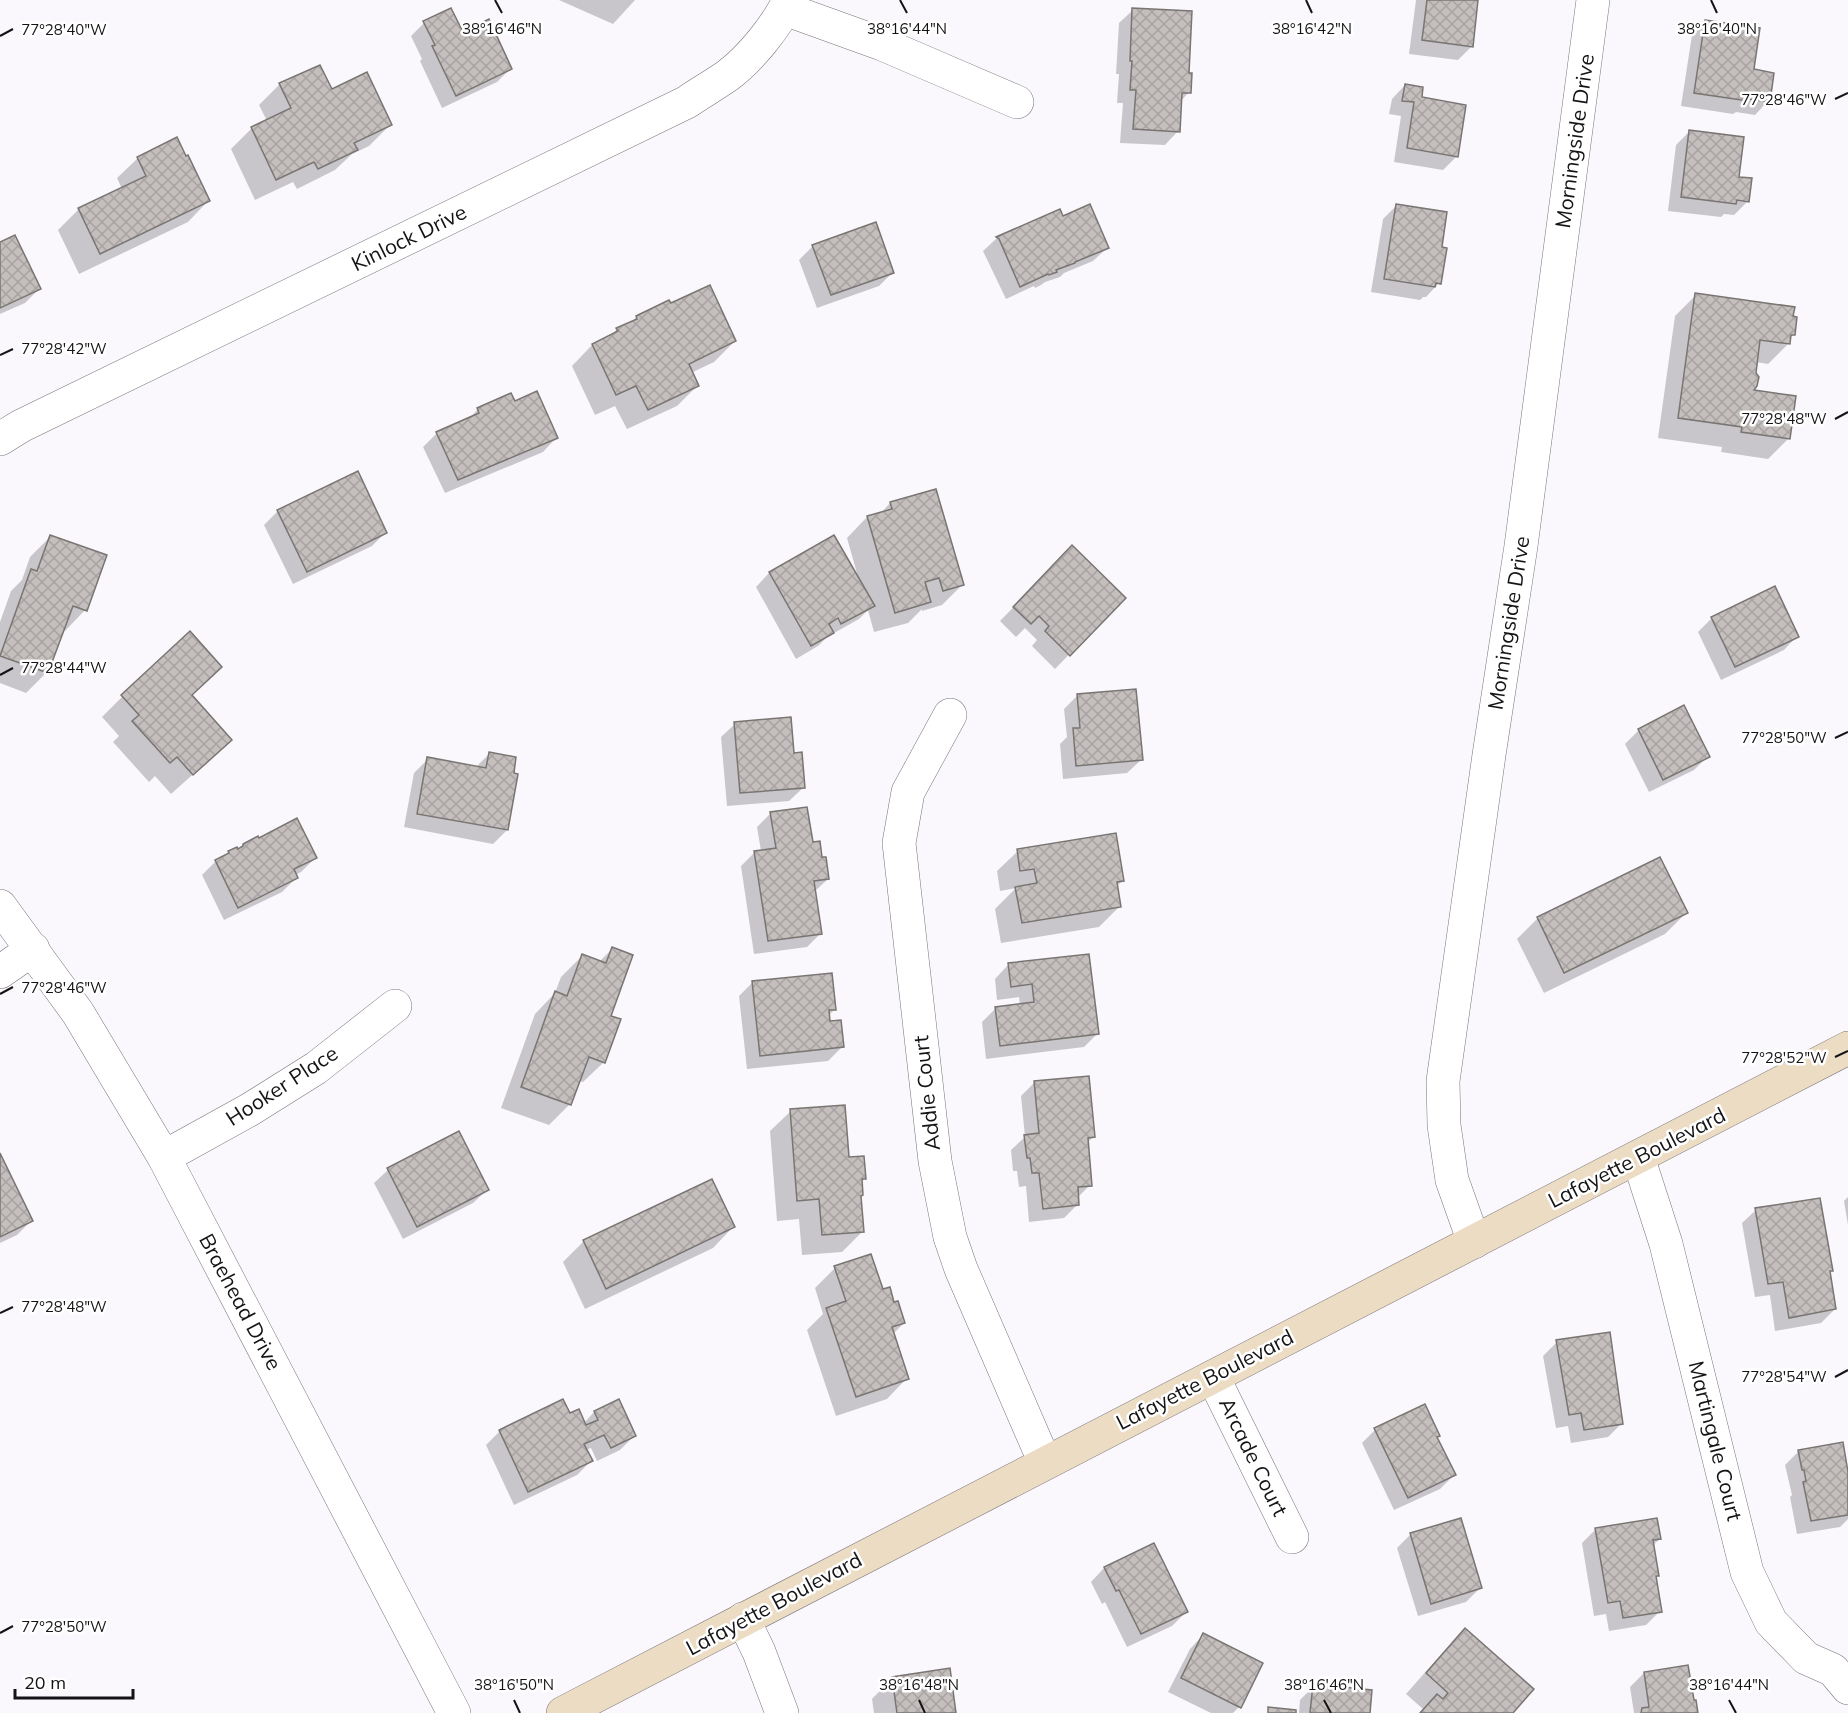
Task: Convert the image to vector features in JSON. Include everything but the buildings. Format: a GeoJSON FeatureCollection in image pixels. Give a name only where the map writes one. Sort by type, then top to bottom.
{"type":"FeatureCollection","features":[{"type":"Feature","properties":{"kind":"main road","name":"Lafayette Boulevard"},"geometry":{"type":"LineString","coordinates":[[563,1713],[1848,1048]]}},
{"type":"Feature","properties":{"kind":"street","name":"Morningside Drive"},"geometry":{"type":"LineString","coordinates":[[1474,1242],[1452,1180],[1444,1125],[1443,1081],[1522,534],[1593,0]]}},
{"type":"Feature","properties":{"kind":"street"},"geometry":{"type":"LineString","coordinates":[[787,4],[1017,102]]}},
{"type":"Feature","properties":{"kind":"street","name":"Kinlock Drive"},"geometry":{"type":"LineString","coordinates":[[0,439],[32,421],[687,102],[729,74],[757,47],[787,4]]}},
{"type":"Feature","properties":{"kind":"street","name":"Addie Court"},"geometry":{"type":"LineString","coordinates":[[950,715],[908,792],[899,843],[935,1161],[950,1238],[961,1269],[1045,1463]]}},
{"type":"Feature","properties":{"kind":"street","name":"Braehead Drive"},"geometry":{"type":"LineString","coordinates":[[0,906],[78,1013],[164,1157],[454,1713]]}},
{"type":"Feature","properties":{"kind":"street"},"geometry":{"type":"LineString","coordinates":[[0,972],[33,949]]}},
{"type":"Feature","properties":{"kind":"street","name":"Hooker Place"},"geometry":{"type":"LineString","coordinates":[[164,1157],[249,1110],[316,1068],[395,1006]]}},
{"type":"Feature","properties":{"kind":"street","name":"Martingale Court"},"geometry":{"type":"LineString","coordinates":[[1638,1157],[1666,1244],[1747,1572],[1771,1622],[1806,1658],[1833,1670],[1848,1688]]}},
{"type":"Feature","properties":{"kind":"street","name":"Arcade Court"},"geometry":{"type":"LineString","coordinates":[[1213,1377],[1292,1537]]}},
{"type":"Feature","properties":{"kind":"street"},"geometry":{"type":"LineString","coordinates":[[743,1620],[759,1652],[782,1713]]}}]}
